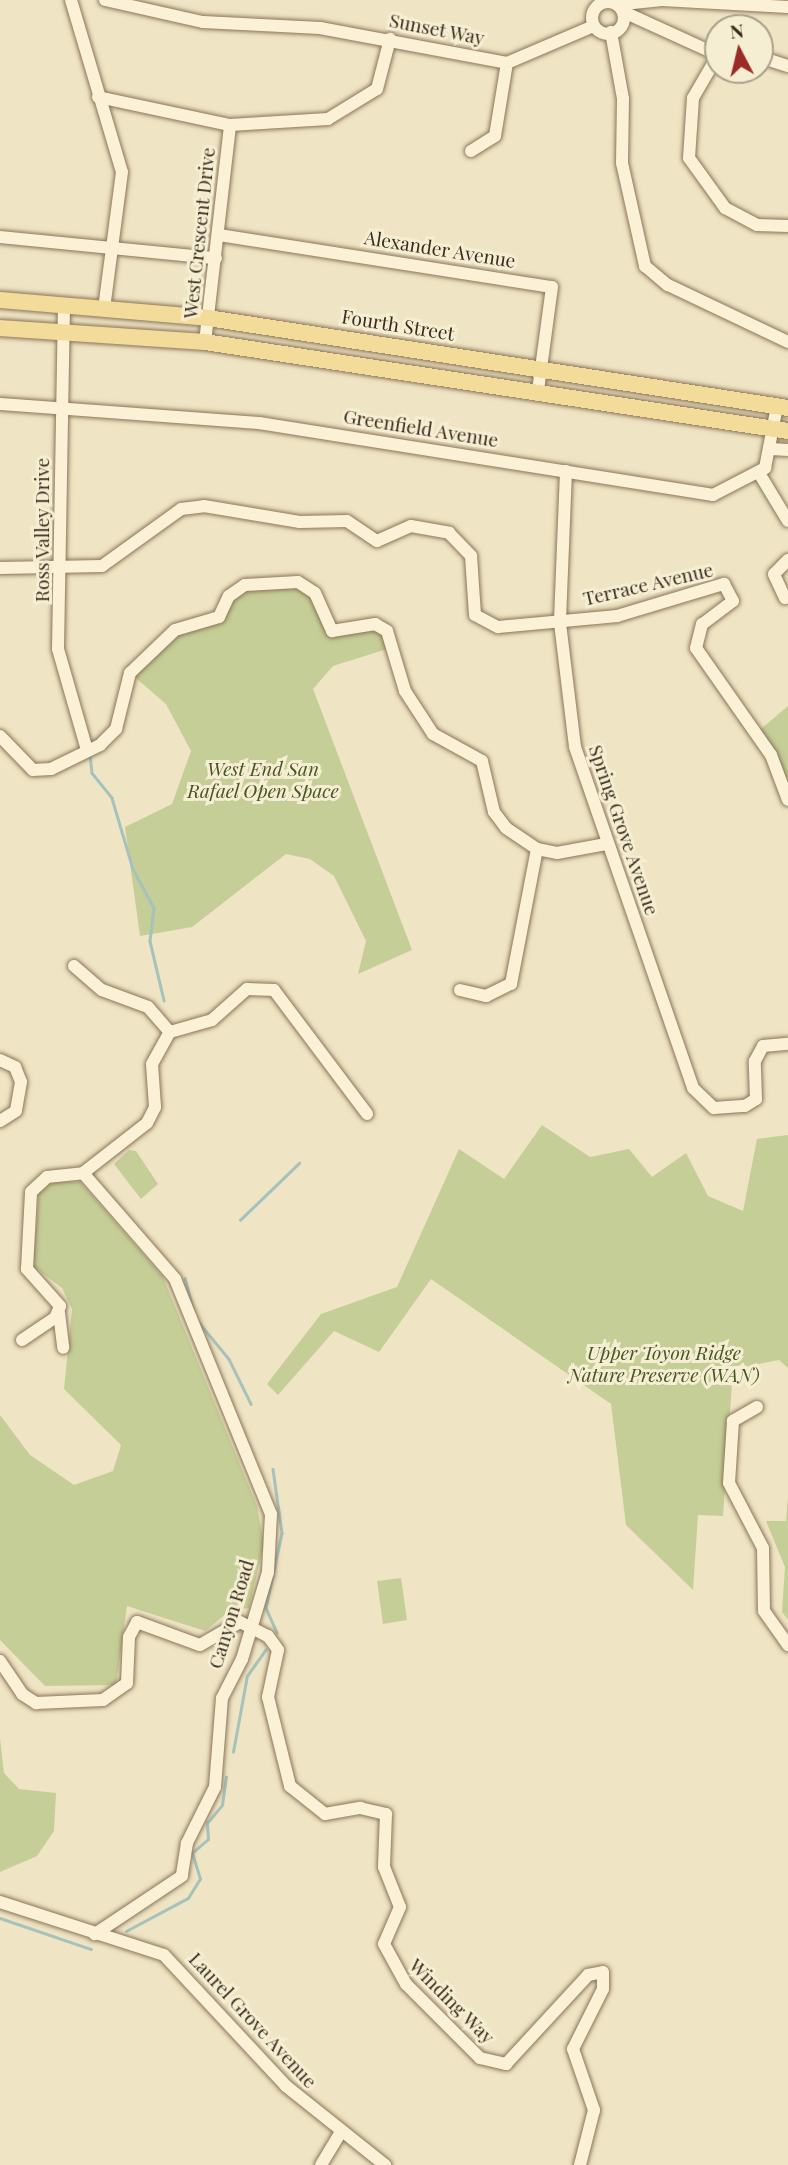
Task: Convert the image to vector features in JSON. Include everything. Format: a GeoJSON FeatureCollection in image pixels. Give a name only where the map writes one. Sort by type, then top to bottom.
{"type":"FeatureCollection","features":[{"type":"Feature","properties":{"kind":"main road","name":"Fourth Street"},"geometry":{"type":"LineString","coordinates":[[0,300],[208,318],[782,407]]}},
{"type":"Feature","properties":{"kind":"main road"},"geometry":{"type":"LineString","coordinates":[[0,328],[63,329],[205,342],[781,430]]}},
{"type":"Feature","properties":{"kind":"street"},"geometry":{"type":"LineString","coordinates":[[71,0],[122,172],[104,309]]}},
{"type":"Feature","properties":{"kind":"street","name":"Sunset Way"},"geometry":{"type":"LineString","coordinates":[[105,0],[203,22],[390,39],[507,63],[589,28]]}},
{"type":"Feature","properties":{"kind":"street"},"geometry":{"type":"LineString","coordinates":[[585,0],[594,10]]}},
{"type":"Feature","properties":{"kind":"street"},"geometry":{"type":"LineString","coordinates":[[594,10],[662,0],[788,8]]}},
{"type":"Feature","properties":{"kind":"street"},"geometry":{"type":"LineString","coordinates":[[619,5],[611,32],[623,99],[622,163],[645,266],[668,285],[784,338]]}},
{"type":"Feature","properties":{"kind":"street"},"geometry":{"type":"LineString","coordinates":[[619,5],[704,48]]}},
{"type":"Feature","properties":{"kind":"street"},"geometry":{"type":"LineString","coordinates":[[594,10],[589,28],[611,32]]}},
{"type":"Feature","properties":{"kind":"street","name":"West Crescent Drive"},"geometry":{"type":"LineString","coordinates":[[205,342],[230,125],[328,119],[377,89],[390,39]]}},
{"type":"Feature","properties":{"kind":"street"},"geometry":{"type":"LineString","coordinates":[[471,152],[495,136],[507,63]]}},
{"type":"Feature","properties":{"kind":"street"},"geometry":{"type":"LineString","coordinates":[[704,79],[693,98],[689,158],[725,208],[757,225],[788,226]]}},
{"type":"Feature","properties":{"kind":"street"},"geometry":{"type":"LineString","coordinates":[[98,97],[230,125]]}},
{"type":"Feature","properties":{"kind":"street","name":"Alexander Avenue"},"geometry":{"type":"LineString","coordinates":[[219,234],[545,284],[554,294],[538,391]]}},
{"type":"Feature","properties":{"kind":"street"},"geometry":{"type":"LineString","coordinates":[[0,237],[216,258]]}},
{"type":"Feature","properties":{"kind":"street","name":"Ross Valley Drive"},"geometry":{"type":"LineString","coordinates":[[64,305],[59,660],[87,750]]}},
{"type":"Feature","properties":{"kind":"street","name":"Greenfield Avenue"},"geometry":{"type":"LineString","coordinates":[[0,404],[62,405],[259,423],[713,495],[759,473]]}},
{"type":"Feature","properties":{"kind":"street"},"geometry":{"type":"LineString","coordinates":[[782,407],[781,430],[759,473],[788,521]]}},
{"type":"Feature","properties":{"kind":"street"},"geometry":{"type":"LineString","coordinates":[[771,449],[788,450]]}},
{"type":"Feature","properties":{"kind":"street","name":"Spring Grove Avenue"},"geometry":{"type":"LineString","coordinates":[[566,471],[560,623],[575,747],[606,844],[687,1068],[703,1102],[746,1106],[756,1099],[755,1061],[762,1046],[788,1044]]}},
{"type":"Feature","properties":{"kind":"street","name":"Terrace Avenue"},"geometry":{"type":"LineString","coordinates":[[0,568],[60,569],[102,566],[195,506],[300,522],[347,521],[377,541],[411,526],[429,528],[458,538],[471,556],[470,599],[479,621],[498,627],[560,623],[617,615],[718,584],[730,588],[731,606],[702,624],[696,648],[771,755],[788,800]]}},
{"type":"Feature","properties":{"kind":"street"},"geometry":{"type":"LineString","coordinates":[[785,598],[774,575],[788,560]]}},
{"type":"Feature","properties":{"kind":"street"},"geometry":{"type":"LineString","coordinates":[[0,736],[33,770],[51,769],[114,734],[125,682],[169,635],[219,617],[229,596],[245,585],[298,582],[315,593],[332,631],[375,624],[387,631],[405,691],[433,734],[482,761],[494,812],[537,849],[576,854],[606,844]]}},
{"type":"Feature","properties":{"kind":"street"},"geometry":{"type":"LineString","coordinates":[[460,990],[486,996],[511,984],[537,849]]}},
{"type":"Feature","properties":{"kind":"street"},"geometry":{"type":"LineString","coordinates":[[74,966],[102,990],[148,1007],[170,1032]]}},
{"type":"Feature","properties":{"kind":"street"},"geometry":{"type":"LineString","coordinates":[[63,1348],[58,1298],[27,1269],[30,1196],[47,1177],[83,1173],[147,1123],[155,1107],[152,1064],[170,1032],[212,1020],[247,989],[274,990],[367,1114]]}},
{"type":"Feature","properties":{"kind":"street"},"geometry":{"type":"LineString","coordinates":[[0,1060],[15,1067],[21,1082],[16,1111],[0,1121]]}},
{"type":"Feature","properties":{"kind":"street","name":"Canyon Road"},"geometry":{"type":"LineString","coordinates":[[83,1173],[174,1279],[255,1468],[271,1514],[268,1572],[253,1623],[222,1698],[215,1787],[196,1818],[182,1876],[95,1934]]}},
{"type":"Feature","properties":{"kind":"street"},"geometry":{"type":"LineString","coordinates":[[22,1340],[59,1312]]}},
{"type":"Feature","properties":{"kind":"street"},"geometry":{"type":"LineString","coordinates":[[757,1407],[733,1421],[729,1483],[763,1548],[764,1611],[788,1645]]}},
{"type":"Feature","properties":{"kind":"street"},"geometry":{"type":"LineString","coordinates":[[0,1661],[22,1694],[36,1703],[103,1700],[127,1683],[129,1637],[137,1622],[204,1645],[234,1623],[253,1623]]}},
{"type":"Feature","properties":{"kind":"street","name":"Winding Way"},"geometry":{"type":"LineString","coordinates":[[253,1623],[278,1650],[268,1697],[283,1771],[295,1795],[325,1814],[360,1808],[386,1814],[384,1867],[400,1907],[386,1933],[385,1956],[405,1984],[481,2059],[506,2064],[588,1975],[603,1972],[604,1989],[573,2049],[594,2110],[580,2165]]}},
{"type":"Feature","properties":{"kind":"street","name":"Laurel Grove Avenue"},"geometry":{"type":"LineString","coordinates":[[0,1902],[178,1965],[286,2086],[385,2165]]}},
{"type":"Feature","properties":{"kind":"street"},"geometry":{"type":"LineString","coordinates":[[321,2165],[341,2132]]}},
{"type":"Feature","properties":{"kind":"green space","name":"West End San Rafael Open Space"},"geometry":{"type":"Polygon","coordinates":[[[309,587],[327,627],[382,625],[387,649],[333,666],[313,689],[412,950],[358,974],[366,941],[334,876],[310,859],[286,854],[192,927],[140,936],[125,827],[172,804],[191,751],[166,704],[130,673],[183,626],[213,621],[236,589],[309,587]]]}},
{"type":"Feature","properties":{"kind":"green space"},"geometry":{"type":"Polygon","coordinates":[[[788,706],[788,800],[755,734],[788,706]]]}},
{"type":"Feature","properties":{"kind":"green space","name":"Upper Toyon Ridge Nature Preserve (WAN)"},"geometry":{"type":"Polygon","coordinates":[[[542,1125],[590,1157],[629,1149],[652,1177],[686,1153],[708,1196],[743,1211],[757,1139],[788,1135],[788,1368],[779,1360],[733,1369],[723,1516],[698,1515],[693,1590],[626,1525],[611,1404],[431,1279],[379,1352],[334,1331],[278,1395],[267,1384],[321,1314],[397,1287],[459,1149],[504,1179],[542,1125]]]}},
{"type":"Feature","properties":{"kind":"green space"},"geometry":{"type":"Polygon","coordinates":[[[129,1150],[136,1151],[158,1184],[141,1199],[114,1164],[129,1150]]]}},
{"type":"Feature","properties":{"kind":"green space"},"geometry":{"type":"Polygon","coordinates":[[[56,1181],[80,1182],[163,1277],[257,1506],[264,1544],[249,1608],[231,1610],[205,1631],[127,1606],[116,1685],[45,1686],[0,1640],[0,1415],[30,1455],[74,1485],[113,1471],[121,1445],[64,1389],[72,1309],[62,1288],[33,1266],[39,1192],[56,1181]]]}},
{"type":"Feature","properties":{"kind":"green space"},"geometry":{"type":"Polygon","coordinates":[[[788,1496],[788,1620],[782,1612],[785,1567],[766,1521],[786,1521],[788,1496]]]}},
{"type":"Feature","properties":{"kind":"green space"},"geometry":{"type":"Polygon","coordinates":[[[401,1578],[407,1620],[383,1624],[377,1581],[401,1578]]]}},
{"type":"Feature","properties":{"kind":"green space"},"geometry":{"type":"Polygon","coordinates":[[[0,1738],[4,1773],[19,1789],[56,1793],[54,1831],[37,1856],[0,1872],[0,1738]]]}},
{"type":"Feature","properties":{"kind":"waterway"},"geometry":{"type":"LineString","coordinates":[[90,754],[92,773],[112,798],[133,869],[154,908],[150,941],[164,1000]]}},
{"type":"Feature","properties":{"kind":"waterway"},"geometry":{"type":"LineString","coordinates":[[240,1220],[299,1163]]}},
{"type":"Feature","properties":{"kind":"waterway"},"geometry":{"type":"LineString","coordinates":[[185,1278],[194,1312]]}},
{"type":"Feature","properties":{"kind":"waterway"},"geometry":{"type":"LineString","coordinates":[[197,1320],[229,1359],[251,1404]]}},
{"type":"Feature","properties":{"kind":"waterway"},"geometry":{"type":"LineString","coordinates":[[273,1469],[282,1533],[266,1608],[277,1633]]}},
{"type":"Feature","properties":{"kind":"waterway"},"geometry":{"type":"LineString","coordinates":[[233,1752],[247,1676],[265,1650]]}},
{"type":"Feature","properties":{"kind":"waterway"},"geometry":{"type":"LineString","coordinates":[[126,1931],[188,1898],[200,1879],[192,1853],[208,1839],[207,1823],[222,1805],[226,1777]]}},
{"type":"Feature","properties":{"kind":"waterway"},"geometry":{"type":"LineString","coordinates":[[0,1918],[91,1949]]}}]}
